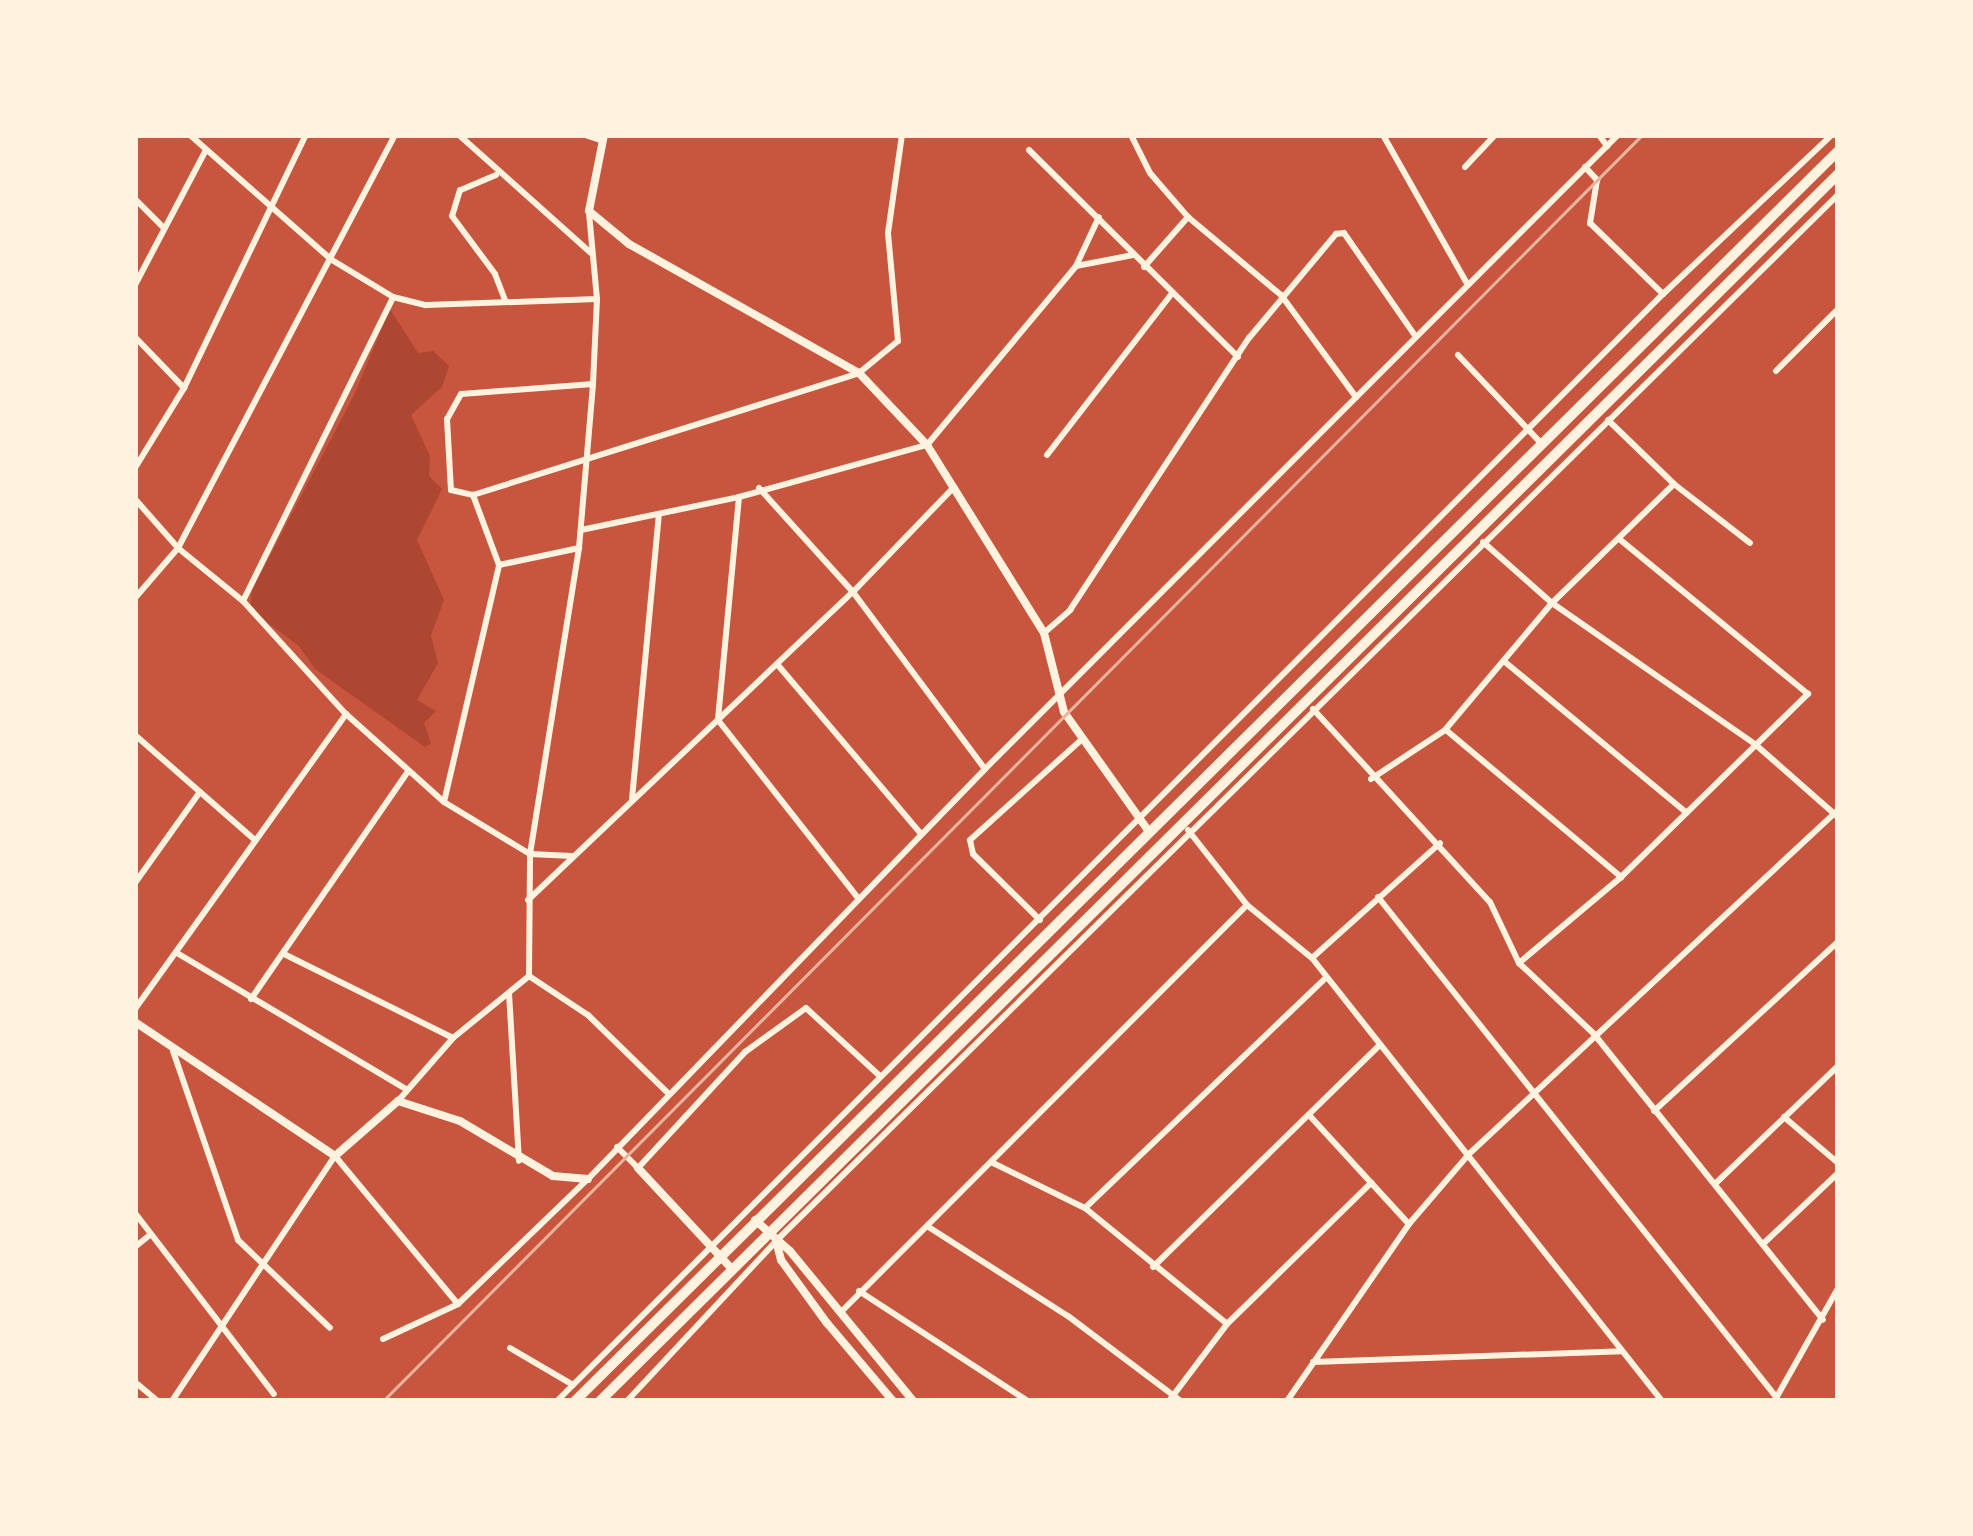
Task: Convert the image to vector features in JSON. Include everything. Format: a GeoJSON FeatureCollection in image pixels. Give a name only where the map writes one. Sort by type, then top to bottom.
{"type":"FeatureCollection","features":[{"type":"Feature","properties":{"kind":"highway"},"geometry":{"type":"LineString","coordinates":[[576,1401],[718,1256],[751,1216],[1838,151]]}},
{"type":"Feature","properties":{"kind":"highway"},"geometry":{"type":"LineString","coordinates":[[600,1401],[732,1269],[772,1237],[1838,174]]}},
{"type":"Feature","properties":{"kind":"street"},"geometry":{"type":"LineString","coordinates":[[190,135],[332,260],[393,297],[426,305],[597,299]]}},
{"type":"Feature","properties":{"kind":"street"},"geometry":{"type":"LineString","coordinates":[[135,468],[184,388],[306,135]]}},
{"type":"Feature","properties":{"kind":"street"},"geometry":{"type":"LineString","coordinates":[[135,598],[178,548],[394,135]]}},
{"type":"Feature","properties":{"kind":"street"},"geometry":{"type":"LineString","coordinates":[[459,135],[498,176],[532,196],[592,254]]}},
{"type":"Feature","properties":{"kind":"street"},"geometry":{"type":"LineString","coordinates":[[529,976],[530,854],[579,548],[593,384],[597,299],[589,211],[604,138],[585,135]]}},
{"type":"Feature","properties":{"kind":"street"},"geometry":{"type":"LineString","coordinates":[[593,384],[460,394],[447,418],[445,464],[454,494],[473,495],[585,455],[859,373],[898,341],[888,233],[902,135]]}},
{"type":"Feature","properties":{"kind":"street"},"geometry":{"type":"LineString","coordinates":[[1131,135],[1150,173],[1188,218],[1281,296],[1356,397]]}},
{"type":"Feature","properties":{"kind":"street"},"geometry":{"type":"LineString","coordinates":[[1384,135],[1468,284]]}},
{"type":"Feature","properties":{"kind":"street"},"geometry":{"type":"LineString","coordinates":[[1465,167],[1496,135]]}},
{"type":"Feature","properties":{"kind":"street"},"geometry":{"type":"LineString","coordinates":[[1598,135],[1607,146]]}},
{"type":"Feature","properties":{"kind":"street"},"geometry":{"type":"LineString","coordinates":[[384,1338],[458,1304],[588,1179],[667,1092],[921,834],[1618,135]]}},
{"type":"Feature","properties":{"kind":"street"},"geometry":{"type":"LineString","coordinates":[[558,1401],[707,1247],[751,1216],[880,1076],[1663,294],[1832,135]]}},
{"type":"Feature","properties":{"kind":"street"},"geometry":{"type":"LineString","coordinates":[[135,285],[206,150]]}},
{"type":"Feature","properties":{"kind":"street"},"geometry":{"type":"LineString","coordinates":[[1029,150],[1099,218],[1170,296],[1238,357]]}},
{"type":"Feature","properties":{"kind":"street"},"geometry":{"type":"LineString","coordinates":[[1586,167],[1598,180],[1590,224],[1663,294]]}},
{"type":"Feature","properties":{"kind":"street"},"geometry":{"type":"LineString","coordinates":[[498,176],[460,190],[452,216],[495,274],[506,302]]}},
{"type":"Feature","properties":{"kind":"street"},"geometry":{"type":"LineString","coordinates":[[644,1401],[630,1398],[772,1237],[1838,195]]}},
{"type":"Feature","properties":{"kind":"street"},"geometry":{"type":"LineString","coordinates":[[135,199],[163,227]]}},
{"type":"Feature","properties":{"kind":"street"},"geometry":{"type":"LineString","coordinates":[[589,211],[629,244],[859,373],[928,445],[1044,632],[1058,700],[1148,830]]}},
{"type":"Feature","properties":{"kind":"street"},"geometry":{"type":"LineString","coordinates":[[581,530],[739,497],[759,488],[928,445],[1076,266],[1099,218]]}},
{"type":"Feature","properties":{"kind":"street"},"geometry":{"type":"LineString","coordinates":[[1144,268],[1188,218]]}},
{"type":"Feature","properties":{"kind":"street"},"geometry":{"type":"LineString","coordinates":[[1044,632],[1070,610],[1281,296],[1336,234],[1344,234],[1416,337]]}},
{"type":"Feature","properties":{"kind":"street"},"geometry":{"type":"LineString","coordinates":[[1076,266],[1133,255]]}},
{"type":"Feature","properties":{"kind":"street"},"geometry":{"type":"LineString","coordinates":[[1048,455],[1170,296]]}},
{"type":"Feature","properties":{"kind":"street"},"geometry":{"type":"LineString","coordinates":[[242,601],[393,297]]}},
{"type":"Feature","properties":{"kind":"street"},"geometry":{"type":"LineString","coordinates":[[1776,371],[1838,310]]}},
{"type":"Feature","properties":{"kind":"street"},"geometry":{"type":"LineString","coordinates":[[135,337],[184,388]]}},
{"type":"Feature","properties":{"kind":"street"},"geometry":{"type":"LineString","coordinates":[[1458,354],[1540,442]]}},
{"type":"Feature","properties":{"kind":"street"},"geometry":{"type":"LineString","coordinates":[[1608,420],[1674,484],[1750,543]]}},
{"type":"Feature","properties":{"kind":"street"},"geometry":{"type":"LineString","coordinates":[[1371,780],[1446,730],[1552,603],[1674,484]]}},
{"type":"Feature","properties":{"kind":"street"},"geometry":{"type":"LineString","coordinates":[[527,901],[854,592],[954,487]]}},
{"type":"Feature","properties":{"kind":"street"},"geometry":{"type":"LineString","coordinates":[[759,488],[854,592],[986,769]]}},
{"type":"Feature","properties":{"kind":"street"},"geometry":{"type":"LineString","coordinates":[[444,802],[499,566],[473,495]]}},
{"type":"Feature","properties":{"kind":"street"},"geometry":{"type":"LineString","coordinates":[[739,497],[718,720],[858,898]]}},
{"type":"Feature","properties":{"kind":"street"},"geometry":{"type":"LineString","coordinates":[[135,500],[178,548],[242,601],[346,714],[444,802],[530,854],[573,856]]}},
{"type":"Feature","properties":{"kind":"street"},"geometry":{"type":"LineString","coordinates":[[631,802],[659,516]]}},
{"type":"Feature","properties":{"kind":"street"},"geometry":{"type":"LineString","coordinates":[[1519,963],[1621,876],[1808,694],[1618,539]]}},
{"type":"Feature","properties":{"kind":"street"},"geometry":{"type":"LineString","coordinates":[[1287,1401],[1410,1224],[1470,1154],[1594,1034],[1837,814],[1756,745],[1552,603],[1483,542]]}},
{"type":"Feature","properties":{"kind":"street"},"geometry":{"type":"LineString","coordinates":[[499,566],[579,548]]}},
{"type":"Feature","properties":{"kind":"street"},"geometry":{"type":"LineString","coordinates":[[1505,662],[1686,813]]}},
{"type":"Feature","properties":{"kind":"street"},"geometry":{"type":"LineString","coordinates":[[777,664],[921,834]]}},
{"type":"Feature","properties":{"kind":"street"},"geometry":{"type":"LineString","coordinates":[[1313,709],[1371,780],[1440,842],[1490,902],[1519,963],[1594,1034],[1823,1320]]}},
{"type":"Feature","properties":{"kind":"street"},"geometry":{"type":"LineString","coordinates":[[135,1009],[346,714]]}},
{"type":"Feature","properties":{"kind":"street"},"geometry":{"type":"LineString","coordinates":[[1446,730],[1621,876]]}},
{"type":"Feature","properties":{"kind":"street"},"geometry":{"type":"LineString","coordinates":[[135,735],[255,840]]}},
{"type":"Feature","properties":{"kind":"street"},"geometry":{"type":"LineString","coordinates":[[1040,920],[973,854],[970,840],[1082,739]]}},
{"type":"Feature","properties":{"kind":"street"},"geometry":{"type":"LineString","coordinates":[[251,999],[286,956],[408,772]]}},
{"type":"Feature","properties":{"kind":"street"},"geometry":{"type":"LineString","coordinates":[[135,883],[200,792]]}},
{"type":"Feature","properties":{"kind":"street"},"geometry":{"type":"LineString","coordinates":[[1188,830],[1247,905],[1312,958],[1662,1401]]}},
{"type":"Feature","properties":{"kind":"street"},"geometry":{"type":"LineString","coordinates":[[1312,958],[1440,842]]}},
{"type":"Feature","properties":{"kind":"street"},"geometry":{"type":"LineString","coordinates":[[1378,898],[1775,1399],[1838,1288]]}},
{"type":"Feature","properties":{"kind":"street"},"geometry":{"type":"LineString","coordinates":[[840,1312],[1247,905]]}},
{"type":"Feature","properties":{"kind":"street"},"geometry":{"type":"LineString","coordinates":[[1654,1111],[1838,942]]}},
{"type":"Feature","properties":{"kind":"street"},"geometry":{"type":"LineString","coordinates":[[177,954],[406,1089]]}},
{"type":"Feature","properties":{"kind":"street"},"geometry":{"type":"LineString","coordinates":[[286,956],[453,1038]]}},
{"type":"Feature","properties":{"kind":"street"},"geometry":{"type":"LineString","coordinates":[[529,976],[588,1015],[667,1092]]}},
{"type":"Feature","properties":{"kind":"street"},"geometry":{"type":"LineString","coordinates":[[172,1401],[217,1326],[264,1267],[335,1156],[398,1101],[453,1038],[529,976]]}},
{"type":"Feature","properties":{"kind":"street"},"geometry":{"type":"LineString","coordinates":[[1085,1208],[1326,978]]}},
{"type":"Feature","properties":{"kind":"street"},"geometry":{"type":"LineString","coordinates":[[509,992],[519,1161]]}},
{"type":"Feature","properties":{"kind":"street"},"geometry":{"type":"LineString","coordinates":[[638,1168],[745,1052],[806,1008],[880,1076]]}},
{"type":"Feature","properties":{"kind":"street"},"geometry":{"type":"LineString","coordinates":[[135,1022],[335,1156],[458,1304]]}},
{"type":"Feature","properties":{"kind":"street"},"geometry":{"type":"LineString","coordinates":[[1152,1267],[1380,1045]]}},
{"type":"Feature","properties":{"kind":"street"},"geometry":{"type":"LineString","coordinates":[[173,1051],[217,1193],[238,1240],[330,1328]]}},
{"type":"Feature","properties":{"kind":"street"},"geometry":{"type":"LineString","coordinates":[[1716,1183],[1838,1066]]}},
{"type":"Feature","properties":{"kind":"street"},"geometry":{"type":"LineString","coordinates":[[398,1101],[460,1121],[519,1161],[567,1180],[588,1179]]}},
{"type":"Feature","properties":{"kind":"street"},"geometry":{"type":"LineString","coordinates":[[1309,1115],[1410,1224]]}},
{"type":"Feature","properties":{"kind":"street"},"geometry":{"type":"LineString","coordinates":[[1784,1118],[1838,1163]]}},
{"type":"Feature","properties":{"kind":"street"},"geometry":{"type":"LineString","coordinates":[[617,1147],[707,1247],[732,1269]]}},
{"type":"Feature","properties":{"kind":"street"},"geometry":{"type":"LineString","coordinates":[[991,1162],[1085,1208],[1152,1267],[1228,1324]]}},
{"type":"Feature","properties":{"kind":"street"},"geometry":{"type":"LineString","coordinates":[[1763,1244],[1838,1173]]}},
{"type":"Feature","properties":{"kind":"street"},"geometry":{"type":"LineString","coordinates":[[927,1226],[1068,1316],[1175,1399],[1228,1324],[1372,1183]]}},
{"type":"Feature","properties":{"kind":"street"},"geometry":{"type":"LineString","coordinates":[[135,1213],[217,1326],[274,1394]]}},
{"type":"Feature","properties":{"kind":"street"},"geometry":{"type":"LineString","coordinates":[[751,1216],[840,1312],[913,1401]]}},
{"type":"Feature","properties":{"kind":"street"},"geometry":{"type":"LineString","coordinates":[[135,1247],[150,1235]]}},
{"type":"Feature","properties":{"kind":"street"},"geometry":{"type":"LineString","coordinates":[[772,1237],[827,1323],[893,1401]]}},
{"type":"Feature","properties":{"kind":"street"},"geometry":{"type":"LineString","coordinates":[[859,1291],[1028,1401]]}},
{"type":"Feature","properties":{"kind":"street"},"geometry":{"type":"LineString","coordinates":[[510,1348],[573,1385]]}},
{"type":"Feature","properties":{"kind":"street"},"geometry":{"type":"LineString","coordinates":[[1313,1362],[1623,1352]]}},
{"type":"Feature","properties":{"kind":"street"},"geometry":{"type":"LineString","coordinates":[[135,1382],[158,1401]]}},
{"type":"Feature","properties":{"kind":"shaded area"},"geometry":{"type":"Polygon","coordinates":[[[390,309],[418,353],[433,351],[449,366],[442,387],[411,415],[430,456],[429,476],[442,489],[417,540],[444,600],[431,635],[438,663],[417,700],[436,711],[424,723],[431,743],[425,747],[315,669],[299,646],[250,610],[252,590],[354,395],[390,309]]]}},
{"type":"Feature","properties":{"kind":"railway"},"geometry":{"type":"LineString","coordinates":[[383,1401],[1642,135]]}}]}
